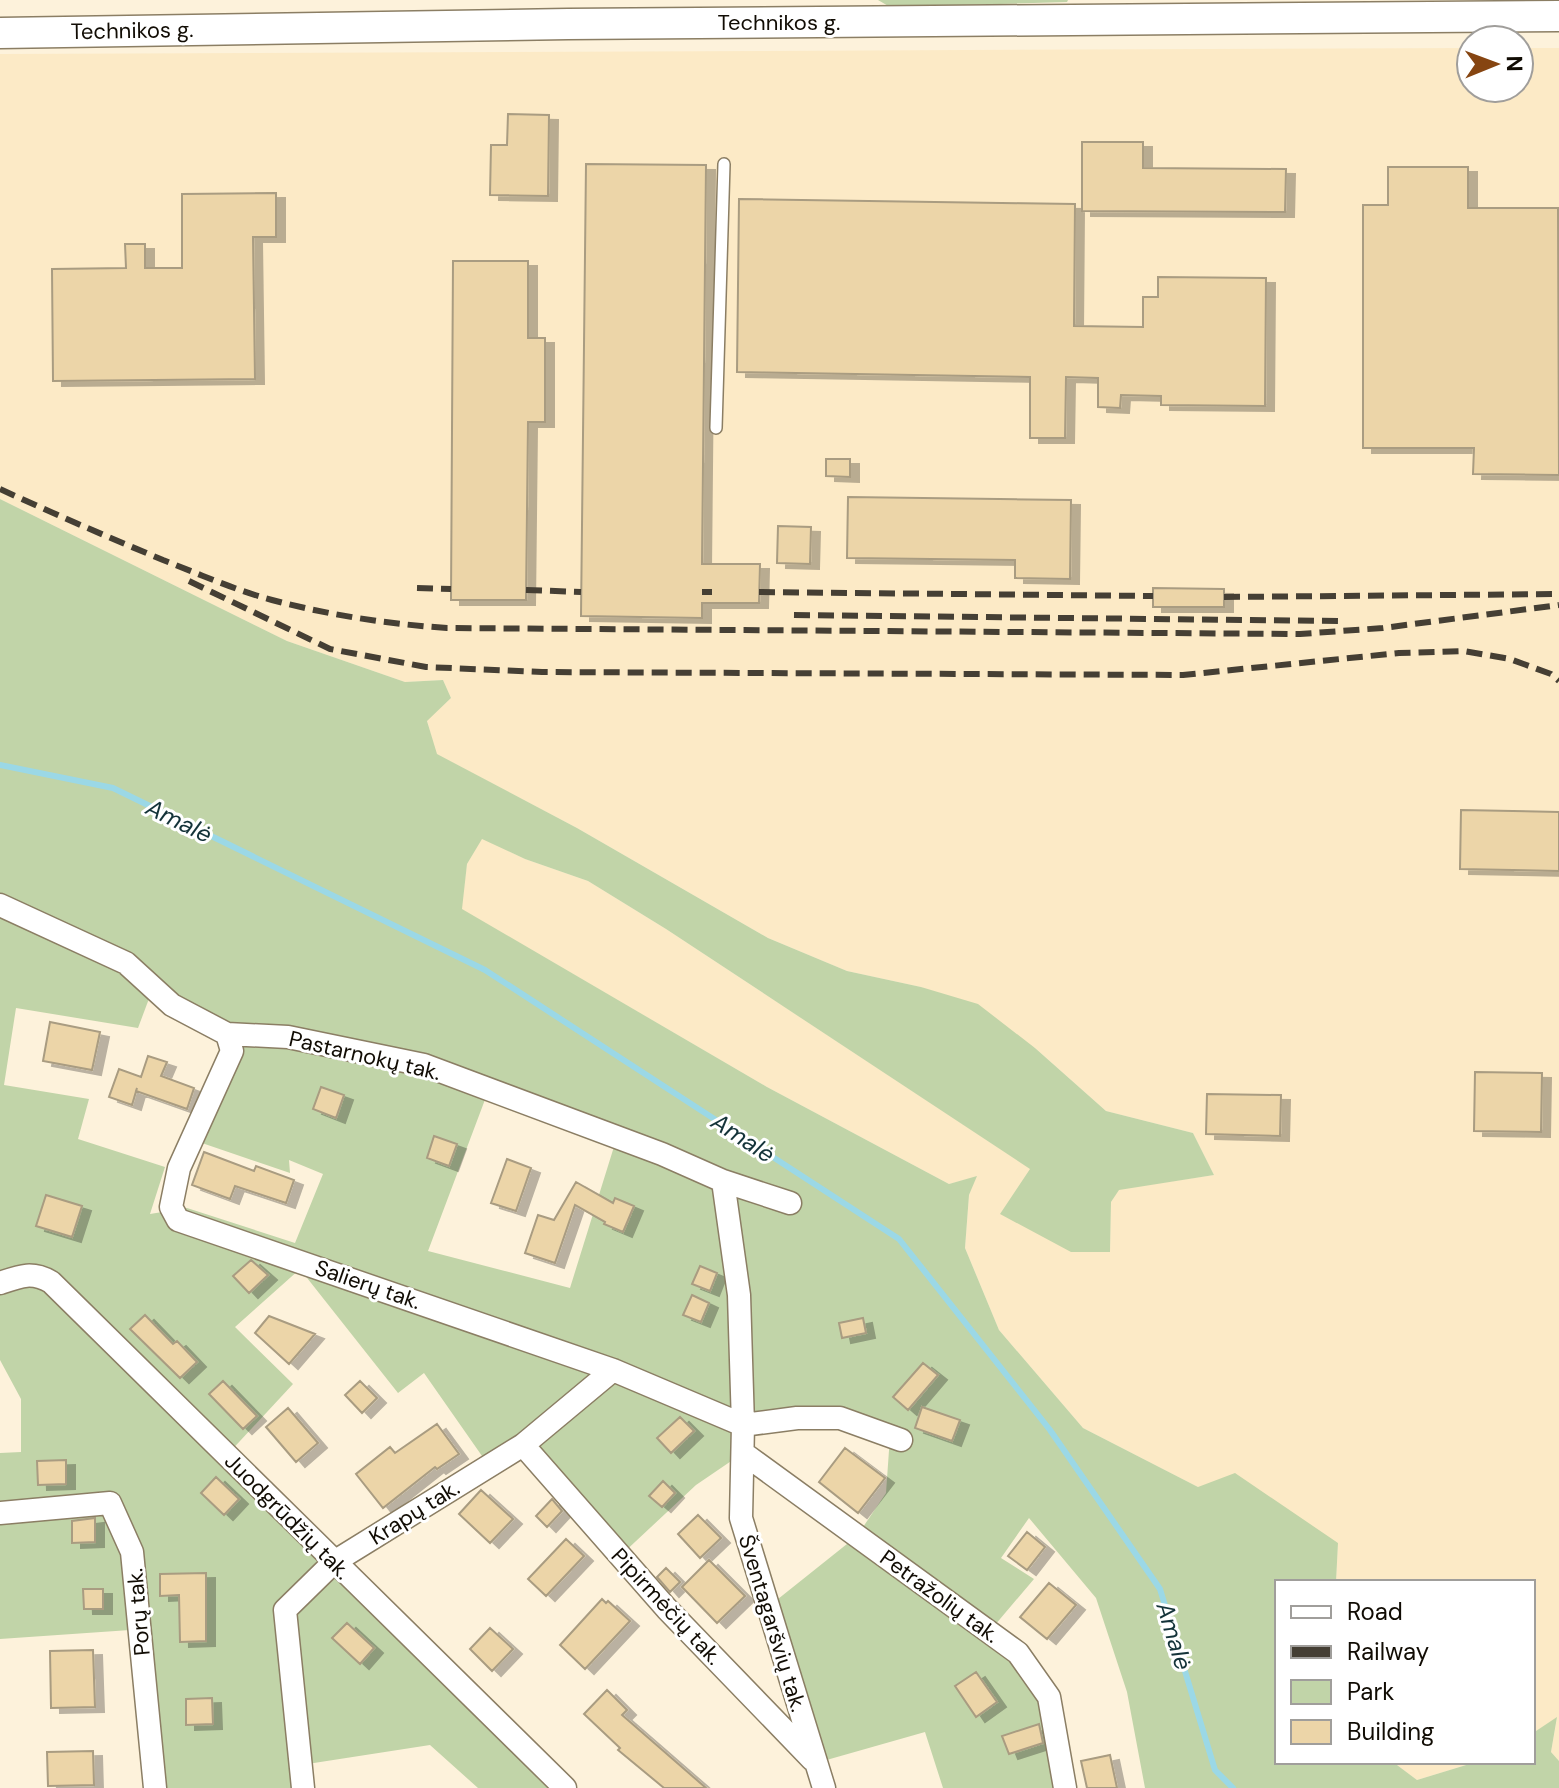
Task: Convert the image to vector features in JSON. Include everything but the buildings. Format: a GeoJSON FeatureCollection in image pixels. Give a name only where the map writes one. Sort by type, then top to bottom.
{"type":"FeatureCollection","features":[{"type":"Feature","properties":{"kind":"street","name":"Technikos g."},"geometry":{"type":"LineString","coordinates":[[0,33],[584,23],[1559,16]]}},
{"type":"Feature","properties":{"kind":"street","name":"Pastarnokų tak."},"geometry":{"type":"LineString","coordinates":[[0,905],[126,963],[172,1005],[227,1034],[288,1037],[424,1065],[662,1154],[723,1181],[790,1203]]}},
{"type":"Feature","properties":{"kind":"street","name":"Salierų tak."},"geometry":{"type":"LineString","coordinates":[[227,1034],[232,1051],[175,1181],[171,1207],[178,1220],[613,1370],[743,1425]]}},
{"type":"Feature","properties":{"kind":"street","name":"Šventagaršvių tak."},"geometry":{"type":"LineString","coordinates":[[723,1181],[739,1295],[743,1425],[741,1518],[824,1788]]}},
{"type":"Feature","properties":{"kind":"street","name":"Juodgrūdžių tak."},"geometry":{"type":"LineString","coordinates":[[0,1283],[23,1275],[38,1274],[51,1282],[565,1788]]}},
{"type":"Feature","properties":{"kind":"street","name":"Krapų tak."},"geometry":{"type":"LineString","coordinates":[[303,1788],[285,1610],[334,1562],[523,1445],[613,1370]]}},
{"type":"Feature","properties":{"kind":"street"},"geometry":{"type":"LineString","coordinates":[[743,1425],[797,1418],[840,1418],[901,1440]]}},
{"type":"Feature","properties":{"kind":"street","name":"Pipirmėčių tak."},"geometry":{"type":"LineString","coordinates":[[523,1445],[667,1609],[816,1763]]}},
{"type":"Feature","properties":{"kind":"street","name":"Petražolių tak."},"geometry":{"type":"LineString","coordinates":[[743,1453],[1018,1653],[1049,1697],[1065,1788]]}},
{"type":"Feature","properties":{"kind":"street","name":"Porų tak."},"geometry":{"type":"LineString","coordinates":[[0,1513],[110,1503],[132,1552],[155,1788]]}},
{"type":"Feature","properties":{"kind":"lane"},"geometry":{"type":"LineString","coordinates":[[716,428],[724,164]]}},
{"type":"Feature","properties":{"kind":"shaded area"},"geometry":{"type":"Polygon","coordinates":[[[1455,48],[1455,104],[1535,104],[1535,48],[1559,48],[1559,1761],[1551,1752],[1557,1718],[1535,1732],[1535,1580],[1336,1580],[1338,1543],[1198,1487],[1083,1428],[999,1330],[965,1248],[969,1195],[976,1177],[949,1184],[767,1087],[461,909],[467,864],[482,838],[525,859],[588,881],[1031,1169],[1110,1252],[1111,1202],[1119,1189],[1214,1175],[1193,1133],[1106,1111],[1035,1048],[921,987],[847,971],[768,938],[577,828],[436,754],[427,720],[451,698],[443,680],[405,682],[287,641],[0,499],[0,54],[1455,48]]]}},
{"type":"Feature","properties":{"kind":"shaded area"},"geometry":{"type":"Polygon","coordinates":[[[1396,1764],[1469,1764],[1417,1780],[1396,1764]]]}},
{"type":"Feature","properties":{"kind":"green space"},"geometry":{"type":"Polygon","coordinates":[[[878,0],[1068,0],[890,7],[878,0]]]}},
{"type":"Feature","properties":{"kind":"green space"},"geometry":{"type":"Polygon","coordinates":[[[0,499],[287,641],[405,682],[443,680],[451,698],[427,721],[437,754],[577,828],[768,938],[847,971],[921,987],[978,1004],[1035,1048],[1106,1111],[1193,1133],[1214,1175],[1119,1190],[1111,1202],[1110,1252],[1071,1252],[1000,1214],[1030,1169],[666,929],[588,881],[525,859],[482,839],[467,864],[462,909],[767,1087],[949,1184],[977,1176],[969,1195],[965,1248],[999,1330],[1083,1428],[1198,1487],[1235,1473],[1338,1543],[1336,1580],[1275,1580],[1275,1764],[1396,1764],[1417,1780],[1469,1764],[1535,1764],[1535,1732],[1557,1717],[1551,1752],[1559,1761],[1559,1788],[1145,1788],[1127,1692],[1096,1598],[1029,1518],[1001,1558],[1034,1579],[989,1632],[1049,1697],[1065,1788],[943,1788],[925,1732],[816,1763],[768,1607],[857,1536],[886,1493],[890,1436],[840,1418],[744,1425],[743,1453],[696,1485],[620,1556],[523,1445],[489,1466],[424,1373],[398,1393],[300,1269],[235,1327],[293,1384],[227,1455],[565,1788],[478,1788],[430,1745],[301,1765],[303,1788],[144,1788],[130,1630],[0,1639],[0,1453],[21,1452],[21,1399],[0,1360],[0,499]],[[153,988],[138,1028],[16,1008],[4,1085],[89,1099],[78,1139],[165,1167],[150,1214],[187,1208],[295,1243],[323,1174],[289,1160],[290,1173],[199,1142],[243,1035],[153,988]],[[489,1089],[428,1251],[570,1288],[617,1137],[489,1089]]]}},
{"type":"Feature","properties":{"kind":"waterway","name":"Amalė"},"geometry":{"type":"LineString","coordinates":[[0,765],[113,788],[485,970],[899,1239],[1050,1430],[1160,1589],[1215,1770],[1233,1788]]}},
{"type":"Feature","properties":{"kind":"railway"},"geometry":{"type":"LineString","coordinates":[[0,489],[163,560],[258,596],[358,618],[447,628],[1300,634],[1383,628],[1559,605]]}},
{"type":"Feature","properties":{"kind":"railway"},"geometry":{"type":"LineString","coordinates":[[189,581],[330,649],[426,667],[542,672],[1183,675],[1399,653],[1464,651],[1510,659],[1551,674],[1559,681]]}},
{"type":"Feature","properties":{"kind":"railway"},"geometry":{"type":"LineString","coordinates":[[417,588],[451,589]]}},
{"type":"Feature","properties":{"kind":"railway"},"geometry":{"type":"LineString","coordinates":[[526,590],[581,592]]}},
{"type":"Feature","properties":{"kind":"railway"},"geometry":{"type":"LineString","coordinates":[[702,592],[712,592]]}},
{"type":"Feature","properties":{"kind":"railway"},"geometry":{"type":"LineString","coordinates":[[759,592],[1153,596]]}},
{"type":"Feature","properties":{"kind":"railway"},"geometry":{"type":"LineString","coordinates":[[1224,597],[1559,594]]}},
{"type":"Feature","properties":{"kind":"railway"},"geometry":{"type":"LineString","coordinates":[[794,615],[1338,621]]}}]}
